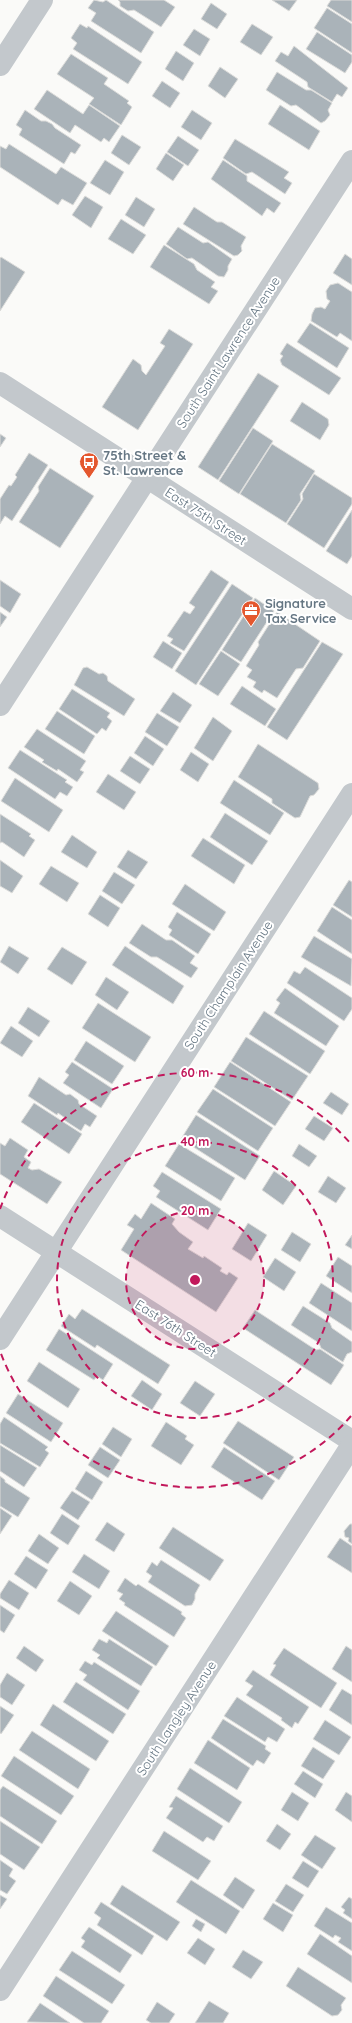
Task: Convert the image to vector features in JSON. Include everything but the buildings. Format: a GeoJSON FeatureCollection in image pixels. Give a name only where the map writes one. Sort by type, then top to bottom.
{"type":"FeatureCollection","features":[{"type":"Feature","properties":{"kind":"street"},"geometry":{"type":"LineString","coordinates":[[0,66],[42,0]]}},
{"type":"Feature","properties":{"kind":"street","name":"South Saint Lawrence Avenue"},"geometry":{"type":"LineString","coordinates":[[0,705],[352,161]]}},
{"type":"Feature","properties":{"kind":"street","name":"East 75th Street"},"geometry":{"type":"LineString","coordinates":[[0,383],[352,609]]}},
{"type":"Feature","properties":{"kind":"street","name":"South Champlain Avenue"},"geometry":{"type":"LineString","coordinates":[[0,1339],[352,794]]}},
{"type":"Feature","properties":{"kind":"street","name":"East 76th Street"},"geometry":{"type":"LineString","coordinates":[[0,1216],[352,1441]]}},
{"type":"Feature","properties":{"kind":"street","name":"South Langley Avenue"},"geometry":{"type":"LineString","coordinates":[[0,1990],[352,1445]]}},
{"type":"Feature","properties":{"kind":"place","name":"75th Street & St. Lawrence"},"geometry":{"type":"Point","coordinates":[89,479]}},
{"type":"Feature","properties":{"kind":"place","name":"Signature Tax Service"},"geometry":{"type":"Point","coordinates":[251,627]}}]}
